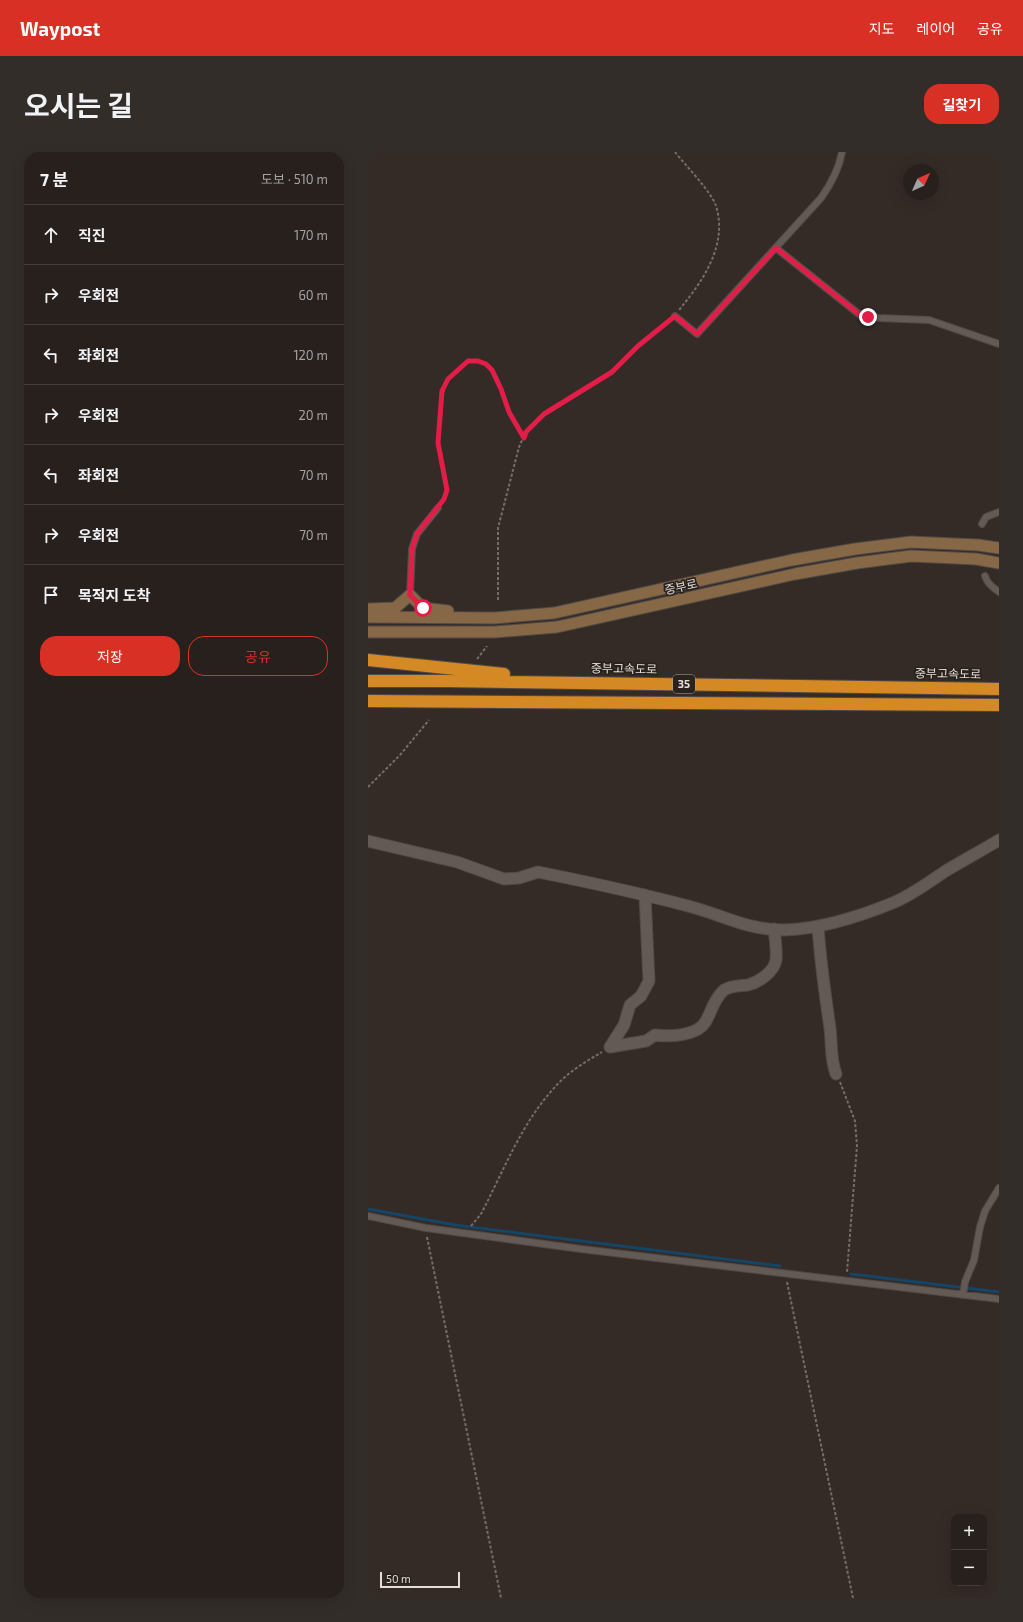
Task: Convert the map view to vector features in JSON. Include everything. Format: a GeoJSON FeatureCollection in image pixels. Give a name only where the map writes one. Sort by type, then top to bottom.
{"type":"FeatureCollection","features":[{"type":"Feature","properties":{"kind":"highway"},"geometry":{"type":"LineString","coordinates":[[368,660],[579,682]]}},
{"type":"Feature","properties":{"kind":"highway","name":"중부고속도로"},"geometry":{"type":"LineString","coordinates":[[368,681],[579,682],[999,689]]}},
{"type":"Feature","properties":{"kind":"highway","name":"35"},"geometry":{"type":"LineString","coordinates":[[368,701],[999,705]]}},
{"type":"Feature","properties":{"kind":"highway"},"geometry":{"type":"LineString","coordinates":[[368,706],[402,701]]}},
{"type":"Feature","properties":{"kind":"main road","name":"중부로"},"geometry":{"type":"LineString","coordinates":[[368,617],[494,618],[554,612],[792,560],[855,549],[910,542],[978,544],[999,548]]}},
{"type":"Feature","properties":{"kind":"main road","name":"중부로"},"geometry":{"type":"LineString","coordinates":[[368,632],[495,632],[557,627],[795,574],[857,563],[911,556],[976,559],[999,563]]}},
{"type":"Feature","properties":{"kind":"main road"},"geometry":{"type":"LineString","coordinates":[[368,609],[395,608],[410,595],[423,608],[494,618]]}},
{"type":"Feature","properties":{"kind":"street"},"geometry":{"type":"LineString","coordinates":[[368,841],[457,862],[504,879],[519,878],[538,872],[645,895],[705,910],[752,927],[785,930],[818,926],[854,917],[896,901],[922,889],[944,873],[999,840]]}},
{"type":"Feature","properties":{"kind":"street"},"geometry":{"type":"LineString","coordinates":[[610,1047],[624,1025],[630,1005],[641,996],[649,981],[645,895]]}},
{"type":"Feature","properties":{"kind":"street"},"geometry":{"type":"LineString","coordinates":[[818,926],[820,958],[830,1030],[831,1057],[836,1074]]}},
{"type":"Feature","properties":{"kind":"street"},"geometry":{"type":"LineString","coordinates":[[610,1047],[646,1041],[655,1035],[669,1037],[701,1028],[706,1022],[716,998],[725,989],[735,985],[758,982],[773,966],[776,960],[774,929]]}},
{"type":"Feature","properties":{"kind":"lane"},"geometry":{"type":"LineString","coordinates":[[675,316],[697,334],[776,248],[828,187],[840,162],[842,152]]}},
{"type":"Feature","properties":{"kind":"lane"},"geometry":{"type":"LineString","coordinates":[[776,248],[860,315],[879,318],[914,318],[934,321],[999,344]]}},
{"type":"Feature","properties":{"kind":"lane"},"geometry":{"type":"LineString","coordinates":[[410,595],[412,549],[417,534],[438,508]]}},
{"type":"Feature","properties":{"kind":"lane"},"geometry":{"type":"LineString","coordinates":[[982,524],[986,516],[999,512]]}},
{"type":"Feature","properties":{"kind":"lane"},"geometry":{"type":"LineString","coordinates":[[986,576],[986,580],[999,592]]}},
{"type":"Feature","properties":{"kind":"lane"},"geometry":{"type":"LineString","coordinates":[[963,1294],[964,1282],[974,1260],[980,1227],[985,1211],[999,1188]]}},
{"type":"Feature","properties":{"kind":"lane"},"geometry":{"type":"LineString","coordinates":[[368,1216],[426,1228],[581,1249],[999,1299]]}},
{"type":"Feature","properties":{"kind":"path"},"geometry":{"type":"LineString","coordinates":[[498,600],[498,528],[510,480],[526,432],[544,414],[612,372],[638,346],[675,316],[697,287],[714,254],[719,231],[716,205],[675,152]]}},
{"type":"Feature","properties":{"kind":"path"},"geometry":{"type":"LineString","coordinates":[[438,508],[444,499],[447,490],[438,443],[442,391],[448,379],[468,361],[478,361],[486,364],[492,370],[501,389],[509,412],[524,438]]}},
{"type":"Feature","properties":{"kind":"path"},"geometry":{"type":"LineString","coordinates":[[474,662],[487,646]]}},
{"type":"Feature","properties":{"kind":"path"},"geometry":{"type":"LineString","coordinates":[[368,787],[400,755],[429,720]]}},
{"type":"Feature","properties":{"kind":"path"},"geometry":{"type":"LineString","coordinates":[[472,1223],[481,1214],[524,1130],[546,1097],[564,1078],[610,1047]]}},
{"type":"Feature","properties":{"kind":"path"},"geometry":{"type":"LineString","coordinates":[[836,1074],[855,1121],[858,1146],[846,1280]]}},
{"type":"Feature","properties":{"kind":"path"},"geometry":{"type":"LineString","coordinates":[[426,1228],[501,1598]]}},
{"type":"Feature","properties":{"kind":"path"},"geometry":{"type":"LineString","coordinates":[[785,1273],[853,1598]]}},
{"type":"Feature","properties":{"kind":"waterway"},"geometry":{"type":"LineString","coordinates":[[368,1209],[455,1225],[780,1266]]}},
{"type":"Feature","properties":{"kind":"waterway"},"geometry":{"type":"LineString","coordinates":[[851,1274],[999,1292]]}},
{"type":"Feature","properties":{"kind":"route"},"geometry":{"type":"LineString","coordinates":[[423,608],[415,602],[410,595],[412,549],[417,534],[438,508],[444,499],[447,490],[438,443],[442,408],[442,391],[448,379],[468,361],[478,361],[486,364],[492,370],[501,389],[509,412],[524,438],[526,432],[536,420],[612,372],[638,346],[675,316],[697,334],[776,248],[860,315],[868,317]]}}]}
